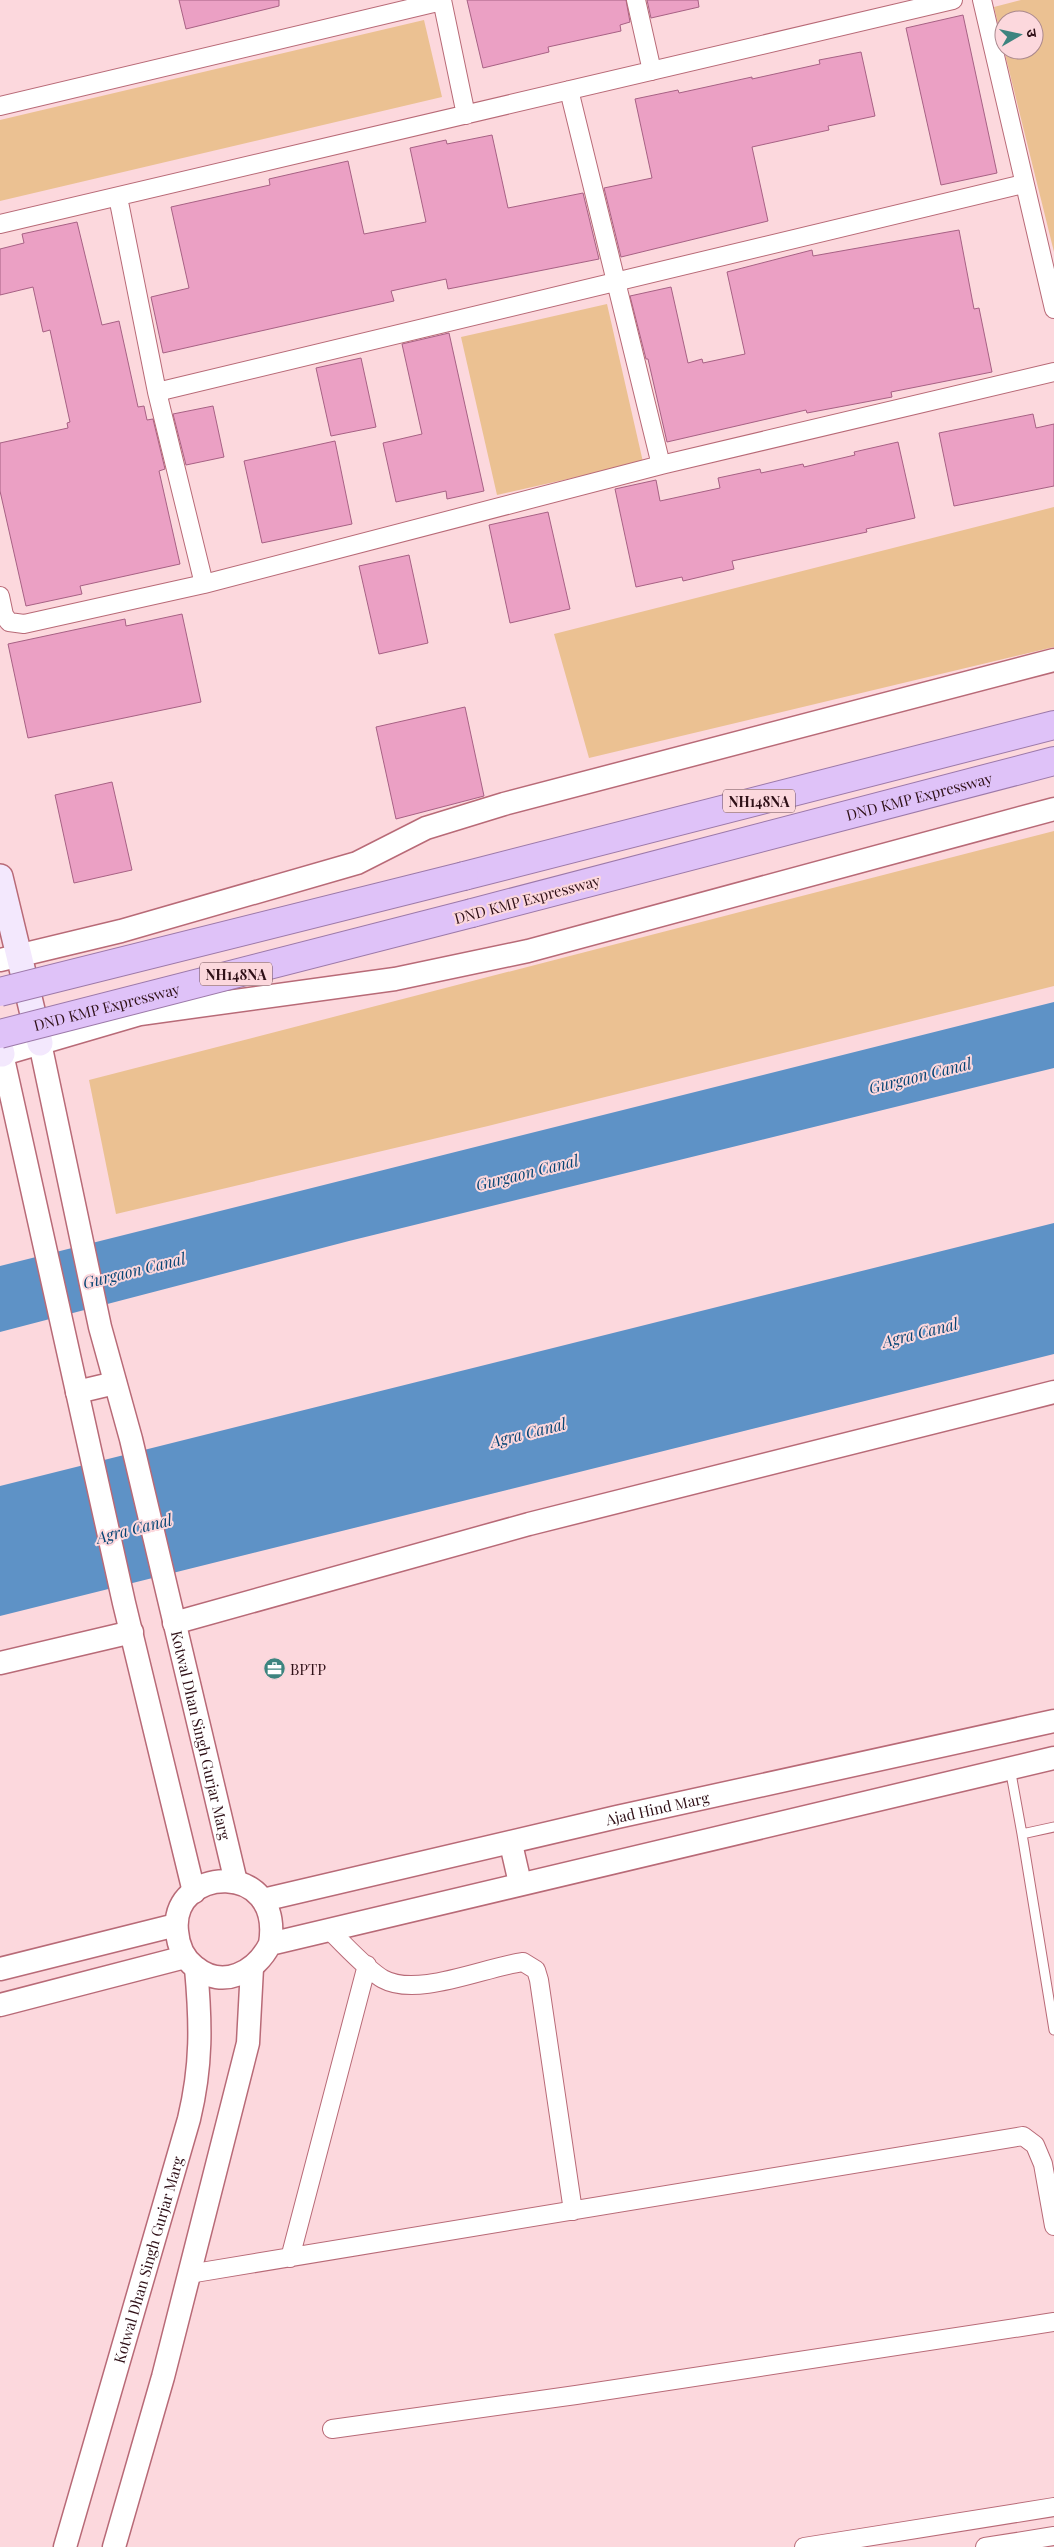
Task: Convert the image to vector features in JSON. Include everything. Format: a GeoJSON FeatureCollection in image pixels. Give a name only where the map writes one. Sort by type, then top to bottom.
{"type":"FeatureCollection","features":[{"type":"Feature","properties":{"kind":"highway","name":"NH148NA"},"geometry":{"type":"LineString","coordinates":[[0,992],[1054,725]]}},
{"type":"Feature","properties":{"kind":"highway","name":"DND KMP Expressway"},"geometry":{"type":"LineString","coordinates":[[0,1047],[472,914],[1054,760]]}},
{"type":"Feature","properties":{"kind":"main road"},"geometry":{"type":"LineString","coordinates":[[0,877],[9,957],[40,1043]]}},
{"type":"Feature","properties":{"kind":"street"},"geometry":{"type":"LineString","coordinates":[[0,106],[442,0],[466,115]]}},
{"type":"Feature","properties":{"kind":"street"},"geometry":{"type":"LineString","coordinates":[[636,0],[652,71]]}},
{"type":"Feature","properties":{"kind":"street"},"geometry":{"type":"LineString","coordinates":[[0,224],[953,0]]}},
{"type":"Feature","properties":{"kind":"street"},"geometry":{"type":"LineString","coordinates":[[982,0],[1023,184],[1054,309]]}},
{"type":"Feature","properties":{"kind":"street"},"geometry":{"type":"LineString","coordinates":[[569,90],[614,282],[661,465]]}},
{"type":"Feature","properties":{"kind":"street"},"geometry":{"type":"LineString","coordinates":[[158,392],[1023,184]]}},
{"type":"Feature","properties":{"kind":"street"},"geometry":{"type":"LineString","coordinates":[[118,197],[158,392],[204,584]]}},
{"type":"Feature","properties":{"kind":"street"},"geometry":{"type":"LineString","coordinates":[[0,596],[4,615],[9,622],[17,624],[204,584],[661,465],[1054,372]]}},
{"type":"Feature","properties":{"kind":"street"},"geometry":{"type":"LineString","coordinates":[[9,957],[121,932],[357,863],[426,828],[504,804],[1054,660]]}},
{"type":"Feature","properties":{"kind":"street"},"geometry":{"type":"LineString","coordinates":[[194,1892],[124,1603],[0,1047],[40,1043],[140,1014],[395,979],[528,951],[1054,809]]}},
{"type":"Feature","properties":{"kind":"street","name":"Kotwal Dhan Singh Gurjar Marg"},"geometry":{"type":"LineString","coordinates":[[40,1043],[100,1327],[131,1439],[236,1882]]}},
{"type":"Feature","properties":{"kind":"street"},"geometry":{"type":"LineString","coordinates":[[77,1392],[115,1383]]}},
{"type":"Feature","properties":{"kind":"street"},"geometry":{"type":"LineString","coordinates":[[174,1623],[529,1524],[1054,1392]]}},
{"type":"Feature","properties":{"kind":"street"},"geometry":{"type":"LineString","coordinates":[[0,1663],[132,1632]]}},
{"type":"Feature","properties":{"kind":"street","name":"Ajad Hind Marg"},"geometry":{"type":"LineString","coordinates":[[263,1900],[617,1818],[1054,1721]]}},
{"type":"Feature","properties":{"kind":"street"},"geometry":{"type":"LineString","coordinates":[[270,1944],[520,1883],[1054,1758]]}},
{"type":"Feature","properties":{"kind":"street"},"geometry":{"type":"LineString","coordinates":[[511,1844],[520,1883]]}},
{"type":"Feature","properties":{"kind":"street"},"geometry":{"type":"LineString","coordinates":[[219,1880],[236,1882],[251,1889],[263,1900],[271,1921],[270,1944],[263,1958],[252,1968],[239,1975],[224,1977],[209,1975],[190,1962],[178,1942],[176,1925],[180,1909],[194,1892],[203,1885],[219,1880]]}},
{"type":"Feature","properties":{"kind":"street"},"geometry":{"type":"LineString","coordinates":[[0,1969],[176,1925]]}},
{"type":"Feature","properties":{"kind":"street"},"geometry":{"type":"LineString","coordinates":[[329,1930],[381,1978],[392,1984],[428,1983],[522,1962],[536,1970],[573,2211]]}},
{"type":"Feature","properties":{"kind":"street"},"geometry":{"type":"LineString","coordinates":[[0,2005],[190,1962]]}},
{"type":"Feature","properties":{"kind":"street","name":"Kotwal Dhan Singh Gurjar Marg"},"geometry":{"type":"LineString","coordinates":[[64,2547],[189,2119],[198,2082],[201,2020],[190,1962]]}},
{"type":"Feature","properties":{"kind":"street"},"geometry":{"type":"LineString","coordinates":[[290,2258],[367,1965]]}},
{"type":"Feature","properties":{"kind":"street"},"geometry":{"type":"LineString","coordinates":[[114,2547],[163,2377],[248,2043],[252,1968]]}},
{"type":"Feature","properties":{"kind":"street"},"geometry":{"type":"LineString","coordinates":[[189,2274],[1023,2136],[1036,2144],[1043,2164],[1054,2226]]}},
{"type":"Feature","properties":{"kind":"street"},"geometry":{"type":"LineString","coordinates":[[332,2429],[576,2395],[1054,2322]]}},
{"type":"Feature","properties":{"kind":"street"},"geometry":{"type":"LineString","coordinates":[[804,2547],[1054,2507]]}},
{"type":"Feature","properties":{"kind":"street"},"geometry":{"type":"LineString","coordinates":[[985,2547],[1054,2536]]}},
{"type":"Feature","properties":{"kind":"lane"},"geometry":{"type":"LineString","coordinates":[[1010,1768],[1054,2030]]}},
{"type":"Feature","properties":{"kind":"lane"},"geometry":{"type":"LineString","coordinates":[[1022,1834],[1054,1826]]}},
{"type":"Feature","properties":{"kind":"shaded area"},"geometry":{"type":"Polygon","coordinates":[[[1021,0],[1054,0],[1054,252],[1006,60],[1044,60],[1044,10],[995,10],[994,7],[1021,0]]]}},
{"type":"Feature","properties":{"kind":"shaded area"},"geometry":{"type":"Polygon","coordinates":[[[424,20],[442,97],[0,201],[0,120],[424,20]]]}},
{"type":"Feature","properties":{"kind":"shaded area"},"geometry":{"type":"Polygon","coordinates":[[[607,304],[643,462],[497,495],[461,337],[607,304]]]}},
{"type":"Feature","properties":{"kind":"shaded area"},"geometry":{"type":"Polygon","coordinates":[[[1054,507],[1054,647],[589,758],[554,634],[1054,507]]]}},
{"type":"Feature","properties":{"kind":"shaded area"},"geometry":{"type":"Polygon","coordinates":[[[1054,831],[1054,986],[488,1126],[116,1214],[89,1080],[1054,831]]]}},
{"type":"Feature","properties":{"kind":"water","name":"Gurgaon Canal"},"geometry":{"type":"Polygon","coordinates":[[[1054,1002],[1054,1068],[349,1241],[0,1332],[0,1266],[1054,1002]]]}},
{"type":"Feature","properties":{"kind":"water","name":"Agra Canal"},"geometry":{"type":"Polygon","coordinates":[[[1054,1223],[1054,1354],[0,1616],[0,1486],[1054,1223]]]}},
{"type":"Feature","properties":{"kind":"building"},"geometry":{"type":"Polygon","coordinates":[[[179,0],[279,0],[279,6],[186,29],[179,0]]]}},
{"type":"Feature","properties":{"kind":"building"},"geometry":{"type":"Polygon","coordinates":[[[467,0],[626,0],[630,22],[620,25],[621,31],[548,47],[549,52],[483,68],[467,0]]]}},
{"type":"Feature","properties":{"kind":"building"},"geometry":{"type":"Polygon","coordinates":[[[647,0],[698,0],[699,7],[651,18],[647,0]]]}},
{"type":"Feature","properties":{"kind":"building"},"geometry":{"type":"Polygon","coordinates":[[[963,15],[997,173],[941,185],[906,28],[963,15]]]}},
{"type":"Feature","properties":{"kind":"building"},"geometry":{"type":"Polygon","coordinates":[[[861,52],[875,116],[828,126],[829,130],[752,147],[768,221],[621,257],[604,188],[652,178],[635,99],[678,90],[679,93],[752,77],[752,79],[820,64],[819,60],[861,52]]]}},
{"type":"Feature","properties":{"kind":"building"},"geometry":{"type":"Polygon","coordinates":[[[492,135],[508,208],[583,193],[599,259],[448,289],[446,279],[391,291],[394,301],[163,353],[151,297],[189,288],[171,207],[270,185],[269,179],[348,161],[364,234],[426,222],[410,148],[446,140],[447,144],[492,135]]]}},
{"type":"Feature","properties":{"kind":"building"},"geometry":{"type":"Polygon","coordinates":[[[77,222],[102,325],[119,321],[138,407],[144,406],[147,420],[153,419],[165,469],[159,471],[180,564],[80,586],[82,594],[26,606],[0,491],[0,443],[68,428],[67,423],[70,422],[50,330],[43,332],[33,287],[0,295],[0,249],[24,243],[22,234],[77,222]]]}},
{"type":"Feature","properties":{"kind":"building"},"geometry":{"type":"Polygon","coordinates":[[[959,230],[974,309],[979,308],[992,372],[891,392],[892,397],[807,413],[806,410],[667,442],[648,359],[646,359],[630,296],[671,287],[688,363],[702,359],[703,363],[745,354],[727,272],[812,250],[813,256],[959,230]]]}},
{"type":"Feature","properties":{"kind":"building"},"geometry":{"type":"Polygon","coordinates":[[[449,333],[484,491],[447,499],[446,491],[396,502],[383,443],[422,434],[402,344],[449,333]]]}},
{"type":"Feature","properties":{"kind":"building"},"geometry":{"type":"Polygon","coordinates":[[[361,358],[376,427],[331,436],[316,368],[361,358]]]}},
{"type":"Feature","properties":{"kind":"building"},"geometry":{"type":"Polygon","coordinates":[[[213,406],[224,457],[186,465],[173,414],[213,406]]]}},
{"type":"Feature","properties":{"kind":"building"},"geometry":{"type":"Polygon","coordinates":[[[1033,414],[1036,428],[1054,424],[1054,486],[954,506],[939,433],[1033,414]]]}},
{"type":"Feature","properties":{"kind":"building"},"geometry":{"type":"Polygon","coordinates":[[[335,441],[352,524],[262,543],[244,461],[335,441]]]}},
{"type":"Feature","properties":{"kind":"building"},"geometry":{"type":"Polygon","coordinates":[[[898,442],[915,518],[866,529],[867,532],[732,561],[734,569],[683,581],[682,577],[636,587],[615,489],[656,480],[660,501],[720,488],[718,478],[760,469],[761,473],[803,464],[804,467],[855,455],[854,452],[898,442]]]}},
{"type":"Feature","properties":{"kind":"building"},"geometry":{"type":"Polygon","coordinates":[[[548,512],[570,609],[510,623],[489,525],[548,512]]]}},
{"type":"Feature","properties":{"kind":"building"},"geometry":{"type":"Polygon","coordinates":[[[409,555],[428,643],[379,654],[359,566],[409,555]]]}},
{"type":"Feature","properties":{"kind":"building"},"geometry":{"type":"Polygon","coordinates":[[[182,614],[201,702],[28,738],[8,644],[125,619],[126,626],[182,614]]]}},
{"type":"Feature","properties":{"kind":"building"},"geometry":{"type":"Polygon","coordinates":[[[465,707],[484,796],[396,819],[376,727],[465,707]]]}},
{"type":"Feature","properties":{"kind":"building"},"geometry":{"type":"Polygon","coordinates":[[[112,782],[132,870],[74,883],[55,795],[112,782]]]}},
{"type":"Feature","properties":{"kind":"place","name":"BPTP"},"geometry":{"type":"Point","coordinates":[274,1669]}}]}
